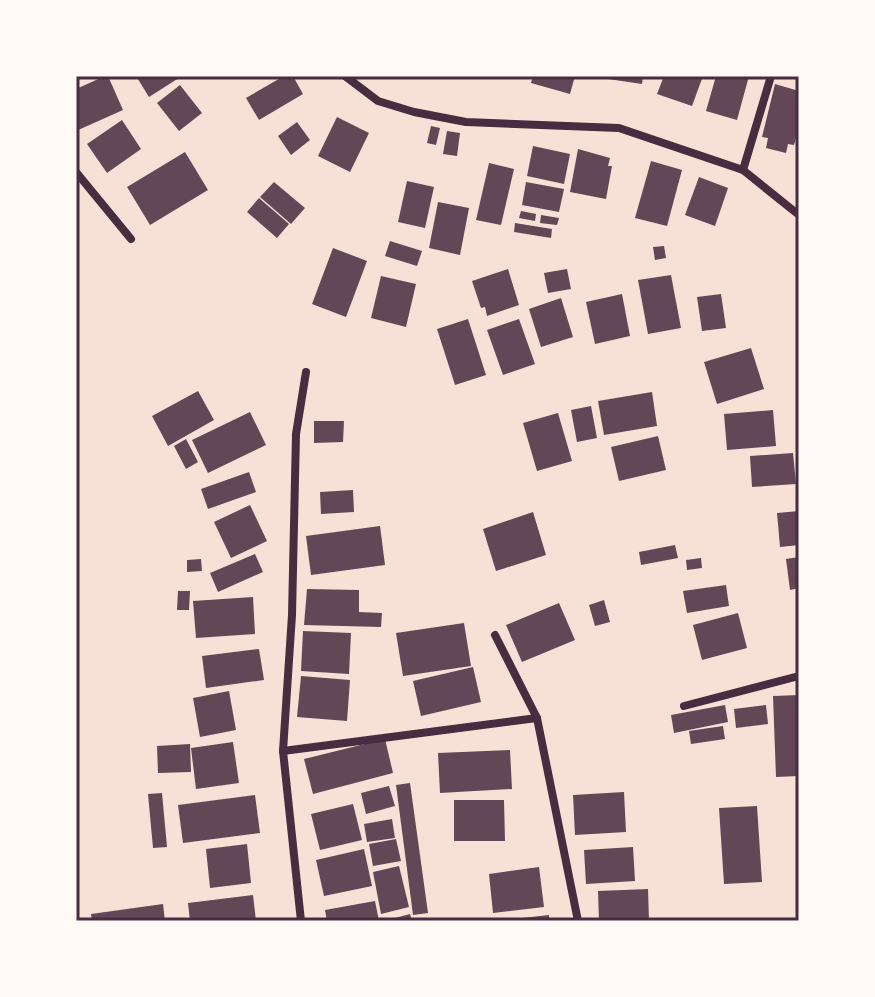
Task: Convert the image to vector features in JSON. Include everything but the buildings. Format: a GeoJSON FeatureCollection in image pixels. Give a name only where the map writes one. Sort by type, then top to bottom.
{"type":"FeatureCollection","features":[{"type":"Feature","properties":{"kind":"street"},"geometry":{"type":"LineString","coordinates":[[345,76],[378,101],[466,122],[619,128],[743,170],[799,215]]}},
{"type":"Feature","properties":{"kind":"street"},"geometry":{"type":"LineString","coordinates":[[743,170],[771,76]]}},
{"type":"Feature","properties":{"kind":"street"},"geometry":{"type":"LineString","coordinates":[[76,172],[131,239]]}},
{"type":"Feature","properties":{"kind":"street"},"geometry":{"type":"LineString","coordinates":[[301,921],[283,751],[292,615],[296,434],[306,372]]}},
{"type":"Feature","properties":{"kind":"street"},"geometry":{"type":"LineString","coordinates":[[495,635],[537,718],[578,921]]}},
{"type":"Feature","properties":{"kind":"street"},"geometry":{"type":"LineString","coordinates":[[684,706],[799,676]]}},
{"type":"Feature","properties":{"kind":"street"},"geometry":{"type":"LineString","coordinates":[[283,751],[537,718]]}}]}
